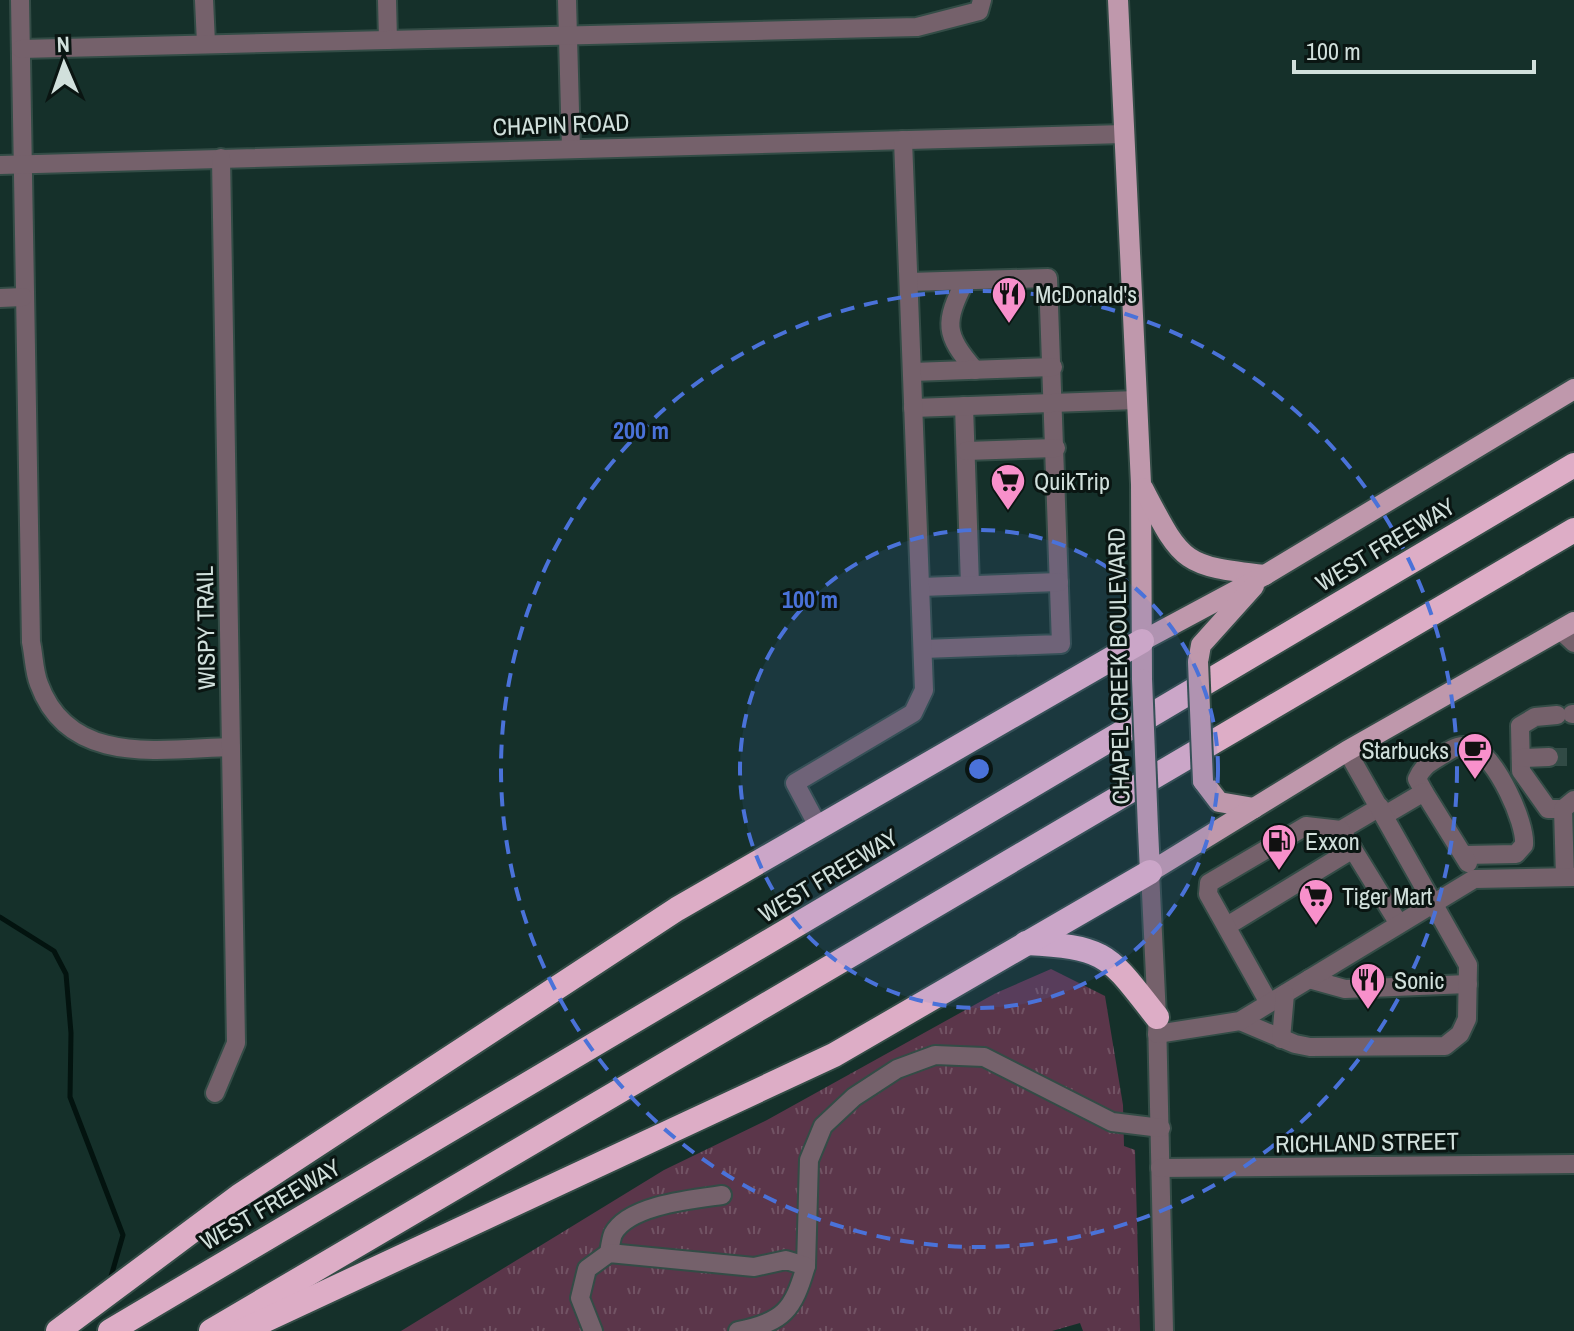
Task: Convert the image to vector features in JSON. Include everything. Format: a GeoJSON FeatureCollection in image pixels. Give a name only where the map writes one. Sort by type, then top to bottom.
{"type":"FeatureCollection","features":[{"type":"Feature","properties":{"kind":"highway","name":"WEST FREEWAY"},"geometry":{"type":"LineString","coordinates":[[110,1331],[1574,465]]}},
{"type":"Feature","properties":{"kind":"highway"},"geometry":{"type":"LineString","coordinates":[[211,1331],[1574,530]]}},
{"type":"Feature","properties":{"kind":"highway"},"geometry":{"type":"LineString","coordinates":[[58,1331],[239,1196],[677,909],[1142,641]]}},
{"type":"Feature","properties":{"kind":"highway"},"geometry":{"type":"LineString","coordinates":[[242,1331],[834,1055],[1150,872]]}},
{"type":"Feature","properties":{"kind":"highway"},"geometry":{"type":"LineString","coordinates":[[1026,943],[1095,950],[1116,966],[1157,1026]]}},
{"type":"Feature","properties":{"kind":"main road","name":"CHAPEL CREEK BOULEVARD"},"geometry":{"type":"LineString","coordinates":[[1118,0],[1141,484],[1142,679],[1150,872]]}},
{"type":"Feature","properties":{"kind":"main road","name":"WEST FREEWAY"},"geometry":{"type":"LineString","coordinates":[[1142,641],[1265,575],[1574,389]]}},
{"type":"Feature","properties":{"kind":"main road"},"geometry":{"type":"LineString","coordinates":[[1141,484],[1171,541],[1191,562],[1222,570],[1265,575]]}},
{"type":"Feature","properties":{"kind":"main road"},"geometry":{"type":"LineString","coordinates":[[1254,808],[1219,802],[1203,781],[1198,662],[1201,645],[1265,575]]}},
{"type":"Feature","properties":{"kind":"main road"},"geometry":{"type":"LineString","coordinates":[[1150,872],[1347,751],[1569,632]]}},
{"type":"Feature","properties":{"kind":"street"},"geometry":{"type":"LineString","coordinates":[[20,0],[20,165],[31,642],[39,684],[54,715],[86,741],[123,751],[231,747]]}},
{"type":"Feature","properties":{"kind":"street"},"geometry":{"type":"LineString","coordinates":[[204,0],[206,43]]}},
{"type":"Feature","properties":{"kind":"street"},"geometry":{"type":"LineString","coordinates":[[387,0],[388,40]]}},
{"type":"Feature","properties":{"kind":"street"},"geometry":{"type":"LineString","coordinates":[[567,0],[571,148]]}},
{"type":"Feature","properties":{"kind":"street"},"geometry":{"type":"LineString","coordinates":[[21,49],[917,27],[980,6]]}},
{"type":"Feature","properties":{"kind":"street","name":"CHAPIN ROAD"},"geometry":{"type":"LineString","coordinates":[[0,165],[1124,134]]}},
{"type":"Feature","properties":{"kind":"street"},"geometry":{"type":"LineString","coordinates":[[819,828],[795,783],[913,713],[924,690],[903,140]]}},
{"type":"Feature","properties":{"kind":"street","name":"WISPY TRAIL"},"geometry":{"type":"LineString","coordinates":[[215,1093],[236,1043],[221,158]]}},
{"type":"Feature","properties":{"kind":"street"},"geometry":{"type":"LineString","coordinates":[[909,282],[1048,278],[1055,403],[1061,644],[923,649]]}},
{"type":"Feature","properties":{"kind":"street"},"geometry":{"type":"LineString","coordinates":[[965,281],[954,303],[949,332],[954,346],[975,370]]}},
{"type":"Feature","properties":{"kind":"street"},"geometry":{"type":"LineString","coordinates":[[0,298],[23,297]]}},
{"type":"Feature","properties":{"kind":"street"},"geometry":{"type":"LineString","coordinates":[[912,372],[1053,367]]}},
{"type":"Feature","properties":{"kind":"street"},"geometry":{"type":"LineString","coordinates":[[913,408],[1137,400]]}},
{"type":"Feature","properties":{"kind":"street"},"geometry":{"type":"LineString","coordinates":[[964,406],[970,585]]}},
{"type":"Feature","properties":{"kind":"street"},"geometry":{"type":"LineString","coordinates":[[966,451],[1056,448]]}},
{"type":"Feature","properties":{"kind":"street"},"geometry":{"type":"LineString","coordinates":[[921,587],[1059,582]]}},
{"type":"Feature","properties":{"kind":"street"},"geometry":{"type":"LineString","coordinates":[[1240,1021],[1474,879],[1570,877],[1568,804],[1548,809],[1521,771],[1520,726],[1535,717],[1568,714]]}},
{"type":"Feature","properties":{"kind":"street"},"geometry":{"type":"LineString","coordinates":[[1464,855],[1516,854],[1524,845],[1521,817],[1487,757],[1472,747],[1457,746],[1422,768],[1417,779],[1464,855],[1474,879]]}},
{"type":"Feature","properties":{"kind":"street"},"geometry":{"type":"LineString","coordinates":[[1157,1026],[1240,1021],[1281,1039],[1310,1047],[1445,1046],[1460,1034],[1467,1019],[1468,965],[1436,902],[1347,751]]}},
{"type":"Feature","properties":{"kind":"street"},"geometry":{"type":"LineString","coordinates":[[1521,758],[1549,757]]}},
{"type":"Feature","properties":{"kind":"street"},"geometry":{"type":"LineString","coordinates":[[1281,1039],[1277,998],[1208,894],[1209,883],[1306,826],[1341,830],[1424,792]]}},
{"type":"Feature","properties":{"kind":"street"},"geometry":{"type":"LineString","coordinates":[[1341,830],[1399,924]]}},
{"type":"Feature","properties":{"kind":"street"},"geometry":{"type":"LineString","coordinates":[[1227,926],[1353,849]]}},
{"type":"Feature","properties":{"kind":"street","name":"CHAPEL CREEK BOULEVARD"},"geometry":{"type":"LineString","coordinates":[[1150,872],[1161,1128],[1164,1331]]}},
{"type":"Feature","properties":{"kind":"street"},"geometry":{"type":"LineString","coordinates":[[1309,979],[1345,989],[1468,984]]}},
{"type":"Feature","properties":{"kind":"street"},"geometry":{"type":"LineString","coordinates":[[738,1331],[784,1316],[797,1296],[806,1266],[809,1160],[823,1126],[854,1097],[897,1069],[935,1055],[984,1057],[1112,1122],[1161,1128]]}},
{"type":"Feature","properties":{"kind":"street","name":"RICHLAND STREET"},"geometry":{"type":"LineString","coordinates":[[1160,1168],[1574,1164]]}},
{"type":"Feature","properties":{"kind":"street"},"geometry":{"type":"LineString","coordinates":[[609,1253],[613,1233],[631,1218],[669,1203],[722,1195]]}},
{"type":"Feature","properties":{"kind":"street"},"geometry":{"type":"LineString","coordinates":[[593,1331],[580,1298],[587,1269],[609,1253],[754,1267],[786,1260],[806,1266]]}},
{"type":"Feature","properties":{"kind":"green space"},"geometry":{"type":"Polygon","coordinates":[[[1051,969],[1105,996],[1123,1105],[1124,1146],[1135,1150],[1140,1331],[1083,1331],[1080,1323],[1052,1331],[401,1331],[664,1170],[767,1120],[996,993],[1051,969]]]}},
{"type":"Feature","properties":{"kind":"waterway"},"geometry":{"type":"LineString","coordinates":[[0,917],[54,951],[66,974],[71,1033],[70,1097],[123,1235],[110,1280]]}},
{"type":"Feature","properties":{"kind":"tunnel"},"geometry":{"type":"LineString","coordinates":[[1549,757],[1574,757]]}},
{"type":"Feature","properties":{"kind":"place","name":"McDonald's"},"geometry":{"type":"Point","coordinates":[1009,325]}},
{"type":"Feature","properties":{"kind":"place","name":"QuikTrip"},"geometry":{"type":"Point","coordinates":[1008,512]}},
{"type":"Feature","properties":{"kind":"place","name":"Starbucks"},"geometry":{"type":"Point","coordinates":[1475,781]}},
{"type":"Feature","properties":{"kind":"place","name":"Exxon"},"geometry":{"type":"Point","coordinates":[1279,872]}},
{"type":"Feature","properties":{"kind":"place","name":"Tiger Mart"},"geometry":{"type":"Point","coordinates":[1316,927]}},
{"type":"Feature","properties":{"kind":"place","name":"Sonic"},"geometry":{"type":"Point","coordinates":[1368,1011]}}]}
